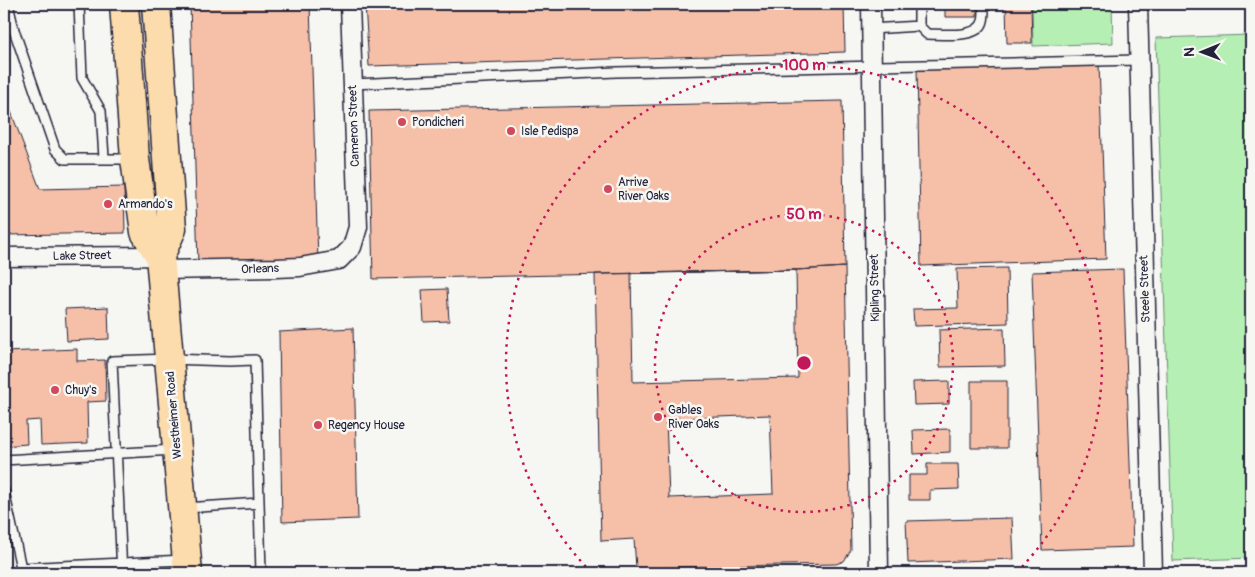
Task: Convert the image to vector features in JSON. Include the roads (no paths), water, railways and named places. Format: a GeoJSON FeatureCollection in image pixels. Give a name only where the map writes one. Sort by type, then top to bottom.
{"type":"FeatureCollection","features":[{"type":"Feature","properties":{"kind":"main road","name":"Westheimer Road"},"geometry":{"type":"LineString","coordinates":[[124,4],[135,159],[144,232],[161,263]]}},
{"type":"Feature","properties":{"kind":"main road","name":"Westheimer Road"},"geometry":{"type":"LineString","coordinates":[[156,4],[172,229],[161,263],[187,566]]}},
{"type":"Feature","properties":{"kind":"street","name":"Cameron Street"},"geometry":{"type":"LineString","coordinates":[[350,4],[358,227],[352,247]]}},
{"type":"Feature","properties":{"kind":"street","name":"Kipling Street"},"geometry":{"type":"LineString","coordinates":[[871,4],[879,573]]}},
{"type":"Feature","properties":{"kind":"street","name":"Steele Street"},"geometry":{"type":"LineString","coordinates":[[1138,4],[1153,573]]}},
{"type":"Feature","properties":{"kind":"street","name":"Orleans"},"geometry":{"type":"LineString","coordinates":[[161,263],[300,267],[339,260],[352,247]]}},
{"type":"Feature","properties":{"kind":"street","name":"Lake Street"},"geometry":{"type":"LineString","coordinates":[[4,257],[161,263]]}},
{"type":"Feature","properties":{"kind":"lane"},"geometry":{"type":"LineString","coordinates":[[8,4],[14,30],[55,149],[66,159],[135,159]]}},
{"type":"Feature","properties":{"kind":"lane"},"geometry":{"type":"LineString","coordinates":[[79,4],[82,78],[101,111],[104,158]]}},
{"type":"Feature","properties":{"kind":"lane"},"geometry":{"type":"LineString","coordinates":[[919,4],[919,26],[927,34],[969,34],[981,26],[984,9]]}},
{"type":"Feature","properties":{"kind":"lane"},"geometry":{"type":"LineString","coordinates":[[871,29],[919,26]]}},
{"type":"Feature","properties":{"kind":"lane"},"geometry":{"type":"LineString","coordinates":[[353,84],[616,72],[1139,60]]}},
{"type":"Feature","properties":{"kind":"lane"},"geometry":{"type":"LineString","coordinates":[[122,573],[112,360],[169,359],[255,360],[261,573]]}},
{"type":"Feature","properties":{"kind":"lane"},"geometry":{"type":"LineString","coordinates":[[4,460],[177,450]]}},
{"type":"Feature","properties":{"kind":"lane"},"geometry":{"type":"LineString","coordinates":[[4,491],[21,568],[121,563],[187,566]]}},
{"type":"Feature","properties":{"kind":"lane"},"geometry":{"type":"LineString","coordinates":[[182,509],[259,503]]}},
{"type":"Feature","properties":{"kind":"place","name":"Pondicheri"},"geometry":{"type":"Point","coordinates":[402,122]}},
{"type":"Feature","properties":{"kind":"place","name":"Isle Pedispa"},"geometry":{"type":"Point","coordinates":[511,131]}},
{"type":"Feature","properties":{"kind":"place","name":"Arrive River Oaks"},"geometry":{"type":"Point","coordinates":[608,189]}},
{"type":"Feature","properties":{"kind":"place","name":"Armando's"},"geometry":{"type":"Point","coordinates":[108,204]}},
{"type":"Feature","properties":{"kind":"place","name":"Chuy's"},"geometry":{"type":"Point","coordinates":[55,390]}},
{"type":"Feature","properties":{"kind":"place","name":"Gables River Oaks"},"geometry":{"type":"Point","coordinates":[658,417]}},
{"type":"Feature","properties":{"kind":"place","name":"Regency House"},"geometry":{"type":"Point","coordinates":[318,425]}}]}
